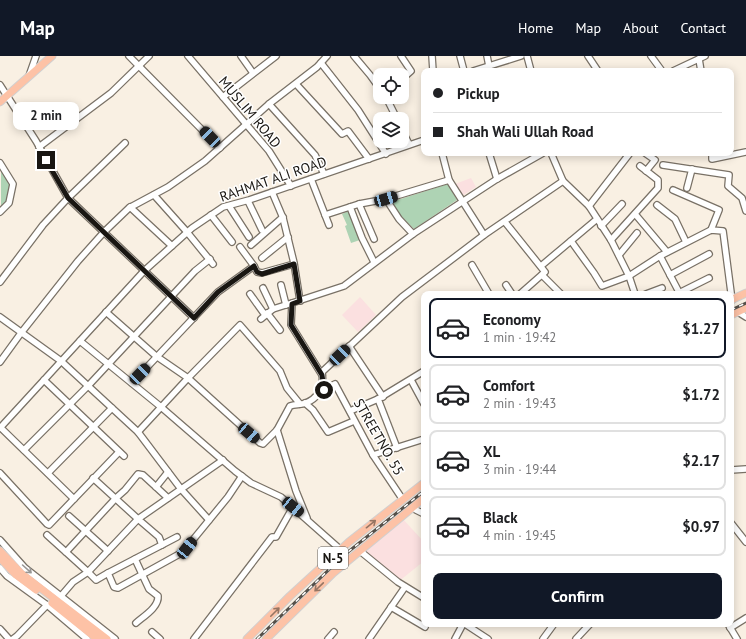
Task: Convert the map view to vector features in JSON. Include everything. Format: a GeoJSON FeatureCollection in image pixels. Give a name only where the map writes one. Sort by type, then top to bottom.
{"type":"FeatureCollection","features":[{"type":"Feature","properties":{"kind":"main road"},"geometry":{"type":"LineString","coordinates":[[0,102],[52,56]]}},
{"type":"Feature","properties":{"kind":"main road"},"geometry":{"type":"LineString","coordinates":[[734,299],[746,293]]}},
{"type":"Feature","properties":{"kind":"main road"},"geometry":{"type":"LineString","coordinates":[[734,314],[746,308]]}},
{"type":"Feature","properties":{"kind":"main road","name":"N-5"},"geometry":{"type":"LineString","coordinates":[[247,639],[290,596],[341,550],[372,523],[421,485]]}},
{"type":"Feature","properties":{"kind":"main road","name":"N-5"},"geometry":{"type":"LineString","coordinates":[[266,639],[333,573],[421,500]]}},
{"type":"Feature","properties":{"kind":"main road"},"geometry":{"type":"LineString","coordinates":[[0,551],[27,580],[97,639]]}},
{"type":"Feature","properties":{"kind":"main road"},"geometry":{"type":"LineString","coordinates":[[0,558],[16,575],[27,580],[107,639]]}},
{"type":"Feature","properties":{"kind":"main road"},"geometry":{"type":"LineString","coordinates":[[27,580],[40,580]]}},
{"type":"Feature","properties":{"kind":"main road"},"geometry":{"type":"LineString","coordinates":[[27,580],[28,592]]}},
{"type":"Feature","properties":{"kind":"street"},"geometry":{"type":"LineString","coordinates":[[28,77],[36,56]]}},
{"type":"Feature","properties":{"kind":"street"},"geometry":{"type":"LineString","coordinates":[[129,56],[220,148]]}},
{"type":"Feature","properties":{"kind":"street"},"geometry":{"type":"LineString","coordinates":[[39,147],[111,93],[148,56]]}},
{"type":"Feature","properties":{"kind":"street","name":"MUSLIM ROAD"},"geometry":{"type":"LineString","coordinates":[[188,56],[269,151],[291,186]]}},
{"type":"Feature","properties":{"kind":"street"},"geometry":{"type":"LineString","coordinates":[[241,56],[253,73]]}},
{"type":"Feature","properties":{"kind":"street"},"geometry":{"type":"LineString","coordinates":[[223,97],[269,58],[276,56]]}},
{"type":"Feature","properties":{"kind":"street"},"geometry":{"type":"LineString","coordinates":[[0,362],[78,261],[104,232],[130,207],[154,195],[186,175],[220,148],[269,104],[321,63],[327,56]]}},
{"type":"Feature","properties":{"kind":"street"},"geometry":{"type":"LineString","coordinates":[[354,56],[373,79]]}},
{"type":"Feature","properties":{"kind":"street"},"geometry":{"type":"LineString","coordinates":[[401,56],[409,68]]}},
{"type":"Feature","properties":{"kind":"street"},"geometry":{"type":"LineString","coordinates":[[432,56],[432,68]]}},
{"type":"Feature","properties":{"kind":"street"},"geometry":{"type":"LineString","coordinates":[[460,56],[463,68]]}},
{"type":"Feature","properties":{"kind":"street"},"geometry":{"type":"LineString","coordinates":[[487,56],[489,66]]}},
{"type":"Feature","properties":{"kind":"street"},"geometry":{"type":"LineString","coordinates":[[483,68],[521,56]]}},
{"type":"Feature","properties":{"kind":"street"},"geometry":{"type":"LineString","coordinates":[[527,56],[530,68]]}},
{"type":"Feature","properties":{"kind":"street"},"geometry":{"type":"LineString","coordinates":[[588,56],[596,68]]}},
{"type":"Feature","properties":{"kind":"street"},"geometry":{"type":"LineString","coordinates":[[650,56],[660,68]]}},
{"type":"Feature","properties":{"kind":"street"},"geometry":{"type":"LineString","coordinates":[[680,68],[705,56]]}},
{"type":"Feature","properties":{"kind":"street"},"geometry":{"type":"LineString","coordinates":[[699,59],[700,68]]}},
{"type":"Feature","properties":{"kind":"street"},"geometry":{"type":"LineString","coordinates":[[321,63],[358,110],[386,154]]}},
{"type":"Feature","properties":{"kind":"street"},"geometry":{"type":"LineString","coordinates":[[296,84],[369,159]]}},
{"type":"Feature","properties":{"kind":"street"},"geometry":{"type":"LineString","coordinates":[[0,85],[39,147],[68,198],[194,318]]}},
{"type":"Feature","properties":{"kind":"street"},"geometry":{"type":"LineString","coordinates":[[269,104],[315,155],[324,174]]}},
{"type":"Feature","properties":{"kind":"street","name":"RAHMAT ALI ROAD"},"geometry":{"type":"LineString","coordinates":[[409,144],[421,141]]}},
{"type":"Feature","properties":{"kind":"street"},"geometry":{"type":"LineString","coordinates":[[0,282],[43,225],[68,198],[125,143]]}},
{"type":"Feature","properties":{"kind":"street","name":"RAHMAT ALI ROAD"},"geometry":{"type":"LineString","coordinates":[[0,427],[144,271],[187,232],[211,215],[223,207],[248,201],[386,154],[399,148]]}},
{"type":"Feature","properties":{"kind":"street"},"geometry":{"type":"LineString","coordinates":[[734,154],[746,152]]}},
{"type":"Feature","properties":{"kind":"street"},"geometry":{"type":"LineString","coordinates":[[443,156],[449,180],[484,235]]}},
{"type":"Feature","properties":{"kind":"street"},"geometry":{"type":"LineString","coordinates":[[490,156],[497,179]]}},
{"type":"Feature","properties":{"kind":"street"},"geometry":{"type":"LineString","coordinates":[[264,316],[273,309],[344,286],[374,262],[462,201],[538,156]]}},
{"type":"Feature","properties":{"kind":"street"},"geometry":{"type":"LineString","coordinates":[[552,156],[563,181],[589,206],[611,240],[629,276],[634,291]]}},
{"type":"Feature","properties":{"kind":"street"},"geometry":{"type":"LineString","coordinates":[[589,206],[628,156]]}},
{"type":"Feature","properties":{"kind":"street"},"geometry":{"type":"LineString","coordinates":[[646,171],[655,160],[649,156]]}},
{"type":"Feature","properties":{"kind":"street"},"geometry":{"type":"LineString","coordinates":[[712,156],[712,159],[727,156]]}},
{"type":"Feature","properties":{"kind":"street"},"geometry":{"type":"LineString","coordinates":[[0,164],[13,184],[9,203],[0,212]]}},
{"type":"Feature","properties":{"kind":"street"},"geometry":{"type":"LineString","coordinates":[[663,165],[729,175],[728,186],[744,197],[746,211]]}},
{"type":"Feature","properties":{"kind":"street"},"geometry":{"type":"LineString","coordinates":[[611,240],[658,188],[658,180],[640,166]]}},
{"type":"Feature","properties":{"kind":"street"},"geometry":{"type":"LineString","coordinates":[[687,188],[692,169]]}},
{"type":"Feature","properties":{"kind":"street"},"geometry":{"type":"LineString","coordinates":[[311,179],[329,225]]}},
{"type":"Feature","properties":{"kind":"street"},"geometry":{"type":"LineString","coordinates":[[325,216],[358,204],[386,199],[449,180]]}},
{"type":"Feature","properties":{"kind":"street"},"geometry":{"type":"LineString","coordinates":[[322,375],[322,372],[402,297],[484,235],[563,181]]}},
{"type":"Feature","properties":{"kind":"street"},"geometry":{"type":"LineString","coordinates":[[673,190],[719,210],[711,230]]}},
{"type":"Feature","properties":{"kind":"street"},"geometry":{"type":"LineString","coordinates":[[272,192],[288,237],[300,301]]}},
{"type":"Feature","properties":{"kind":"street"},"geometry":{"type":"LineString","coordinates":[[24,450],[70,405],[195,271],[212,262],[154,195]]}},
{"type":"Feature","properties":{"kind":"street"},"geometry":{"type":"LineString","coordinates":[[386,199],[413,234]]}},
{"type":"Feature","properties":{"kind":"street"},"geometry":{"type":"LineString","coordinates":[[248,201],[262,230]]}},
{"type":"Feature","properties":{"kind":"street"},"geometry":{"type":"LineString","coordinates":[[358,204],[374,239]]}},
{"type":"Feature","properties":{"kind":"street"},"geometry":{"type":"LineString","coordinates":[[601,226],[622,204]]}},
{"type":"Feature","properties":{"kind":"street"},"geometry":{"type":"LineString","coordinates":[[658,205],[675,220],[686,242]]}},
{"type":"Feature","properties":{"kind":"street"},"geometry":{"type":"LineString","coordinates":[[229,206],[249,237]]}},
{"type":"Feature","properties":{"kind":"street"},"geometry":{"type":"LineString","coordinates":[[130,207],[172,246]]}},
{"type":"Feature","properties":{"kind":"street"},"geometry":{"type":"LineString","coordinates":[[350,207],[362,238],[374,262]]}},
{"type":"Feature","properties":{"kind":"street"},"geometry":{"type":"LineString","coordinates":[[635,214],[667,252]]}},
{"type":"Feature","properties":{"kind":"street"},"geometry":{"type":"LineString","coordinates":[[211,215],[232,242]]}},
{"type":"Feature","properties":{"kind":"street"},"geometry":{"type":"LineString","coordinates":[[251,245],[282,217]]}},
{"type":"Feature","properties":{"kind":"street"},"geometry":{"type":"LineString","coordinates":[[541,266],[597,219]]}},
{"type":"Feature","properties":{"kind":"street"},"geometry":{"type":"LineString","coordinates":[[505,222],[545,272],[523,291]]}},
{"type":"Feature","properties":{"kind":"street"},"geometry":{"type":"LineString","coordinates":[[571,241],[602,286],[629,276],[667,252],[711,230],[723,231],[731,291]]}},
{"type":"Feature","properties":{"kind":"street"},"geometry":{"type":"LineString","coordinates":[[618,255],[637,233]]}},
{"type":"Feature","properties":{"kind":"street"},"geometry":{"type":"LineString","coordinates":[[262,258],[288,237]]}},
{"type":"Feature","properties":{"kind":"street"},"geometry":{"type":"LineString","coordinates":[[240,246],[257,272],[262,274],[294,264]]}},
{"type":"Feature","properties":{"kind":"street"},"geometry":{"type":"LineString","coordinates":[[670,275],[709,254]]}},
{"type":"Feature","properties":{"kind":"street"},"geometry":{"type":"LineString","coordinates":[[660,256],[678,291]]}},
{"type":"Feature","properties":{"kind":"street"},"geometry":{"type":"LineString","coordinates":[[472,265],[487,291]]}},
{"type":"Feature","properties":{"kind":"street"},"geometry":{"type":"LineString","coordinates":[[132,383],[218,292],[254,266]]}},
{"type":"Feature","properties":{"kind":"street"},"geometry":{"type":"LineString","coordinates":[[542,275],[558,291]]}},
{"type":"Feature","properties":{"kind":"street"},"geometry":{"type":"LineString","coordinates":[[685,291],[709,278]]}},
{"type":"Feature","properties":{"kind":"street"},"geometry":{"type":"LineString","coordinates":[[106,312],[157,357],[188,378],[260,443],[263,444],[277,430],[290,406],[302,404],[313,399],[319,393],[323,382],[322,375],[291,325],[289,304],[281,285]]}},
{"type":"Feature","properties":{"kind":"street"},"geometry":{"type":"LineString","coordinates":[[506,285],[510,291]]}},
{"type":"Feature","properties":{"kind":"street"},"geometry":{"type":"LineString","coordinates":[[263,288],[273,309]]}},
{"type":"Feature","properties":{"kind":"street"},"geometry":{"type":"LineString","coordinates":[[654,291],[662,288]]}},
{"type":"Feature","properties":{"kind":"street"},"geometry":{"type":"LineString","coordinates":[[250,294],[264,316],[280,330]]}},
{"type":"Feature","properties":{"kind":"street"},"geometry":{"type":"LineString","coordinates":[[734,314],[746,316]]}},
{"type":"Feature","properties":{"kind":"street"},"geometry":{"type":"LineString","coordinates":[[0,317],[61,361],[138,432],[181,489],[209,520]]}},
{"type":"Feature","properties":{"kind":"street"},"geometry":{"type":"LineString","coordinates":[[138,432],[240,325],[280,371],[287,388],[302,404],[313,410],[328,432],[354,421]]}},
{"type":"Feature","properties":{"kind":"street"},"geometry":{"type":"LineString","coordinates":[[80,341],[242,476],[256,486],[281,497],[341,550]]}},
{"type":"Feature","properties":{"kind":"street"},"geometry":{"type":"LineString","coordinates":[[349,346],[381,398],[397,448]]}},
{"type":"Feature","properties":{"kind":"street"},"geometry":{"type":"LineString","coordinates":[[350,412],[381,398],[421,373]]}},
{"type":"Feature","properties":{"kind":"street"},"geometry":{"type":"LineString","coordinates":[[0,473],[48,525],[94,478],[121,454],[44,380]]}},
{"type":"Feature","properties":{"kind":"street"},"geometry":{"type":"LineString","coordinates":[[411,380],[421,398]]}},
{"type":"Feature","properties":{"kind":"street","name":"STREETNO. 55"},"geometry":{"type":"LineString","coordinates":[[320,389],[324,390],[335,384],[373,455],[403,500]]}},
{"type":"Feature","properties":{"kind":"street"},"geometry":{"type":"LineString","coordinates":[[48,473],[112,408]]}},
{"type":"Feature","properties":{"kind":"street"},"geometry":{"type":"LineString","coordinates":[[0,427],[74,499]]}},
{"type":"Feature","properties":{"kind":"street"},"geometry":{"type":"LineString","coordinates":[[277,430],[296,491],[308,520]]}},
{"type":"Feature","properties":{"kind":"street"},"geometry":{"type":"LineString","coordinates":[[373,455],[421,440]]}},
{"type":"Feature","properties":{"kind":"street"},"geometry":{"type":"LineString","coordinates":[[61,596],[73,582],[88,572],[138,519],[223,460]]}},
{"type":"Feature","properties":{"kind":"street"},"geometry":{"type":"LineString","coordinates":[[734,470],[746,469]]}},
{"type":"Feature","properties":{"kind":"street"},"geometry":{"type":"LineString","coordinates":[[156,487],[168,472]]}},
{"type":"Feature","properties":{"kind":"street"},"geometry":{"type":"LineString","coordinates":[[66,552],[125,490],[138,474],[140,473],[168,498]]}},
{"type":"Feature","properties":{"kind":"street"},"geometry":{"type":"LineString","coordinates":[[108,573],[116,588],[184,552],[228,497],[242,476]]}},
{"type":"Feature","properties":{"kind":"street"},"geometry":{"type":"LineString","coordinates":[[94,478],[159,538],[162,545]]}},
{"type":"Feature","properties":{"kind":"street"},"geometry":{"type":"LineString","coordinates":[[194,639],[272,537],[276,537],[293,507]]}},
{"type":"Feature","properties":{"kind":"street"},"geometry":{"type":"LineString","coordinates":[[413,507],[421,512]]}},
{"type":"Feature","properties":{"kind":"street"},"geometry":{"type":"LineString","coordinates":[[68,516],[108,551]]}},
{"type":"Feature","properties":{"kind":"street"},"geometry":{"type":"LineString","coordinates":[[734,527],[746,542]]}},
{"type":"Feature","properties":{"kind":"street"},"geometry":{"type":"LineString","coordinates":[[47,535],[96,580],[177,537]]}},
{"type":"Feature","properties":{"kind":"street"},"geometry":{"type":"LineString","coordinates":[[0,540],[25,568],[115,639]]}},
{"type":"Feature","properties":{"kind":"street"},"geometry":{"type":"LineString","coordinates":[[360,551],[398,582],[421,596]]}},
{"type":"Feature","properties":{"kind":"street"},"geometry":{"type":"LineString","coordinates":[[135,559],[149,589],[158,596],[156,605],[136,623]]}},
{"type":"Feature","properties":{"kind":"street"},"geometry":{"type":"LineString","coordinates":[[0,568],[7,576],[87,639]]}},
{"type":"Feature","properties":{"kind":"street"},"geometry":{"type":"LineString","coordinates":[[369,639],[405,587]]}},
{"type":"Feature","properties":{"kind":"street"},"geometry":{"type":"LineString","coordinates":[[13,639],[18,636],[47,606]]}},
{"type":"Feature","properties":{"kind":"street"},"geometry":{"type":"LineString","coordinates":[[391,607],[421,625]]}},
{"type":"Feature","properties":{"kind":"street"},"geometry":{"type":"LineString","coordinates":[[734,624],[746,618]]}},
{"type":"Feature","properties":{"kind":"street"},"geometry":{"type":"LineString","coordinates":[[454,639],[462,627]]}},
{"type":"Feature","properties":{"kind":"street"},"geometry":{"type":"LineString","coordinates":[[469,627],[487,639]]}},
{"type":"Feature","properties":{"kind":"street"},"geometry":{"type":"LineString","coordinates":[[543,639],[552,627]]}},
{"type":"Feature","properties":{"kind":"street"},"geometry":{"type":"LineString","coordinates":[[576,639],[587,627]]}},
{"type":"Feature","properties":{"kind":"street"},"geometry":{"type":"LineString","coordinates":[[730,627],[737,639]]}},
{"type":"Feature","properties":{"kind":"street"},"geometry":{"type":"LineString","coordinates":[[0,629],[9,639]]}},
{"type":"Feature","properties":{"kind":"street"},"geometry":{"type":"LineString","coordinates":[[152,632],[160,639]]}},
{"type":"Feature","properties":{"kind":"street"},"geometry":{"type":"LineString","coordinates":[[328,639],[334,632]]}},
{"type":"Feature","properties":{"kind":"shaded area"},"geometry":{"type":"Polygon","coordinates":[[[471,178],[476,187],[462,196],[455,184],[471,178]]]}},
{"type":"Feature","properties":{"kind":"shaded area"},"geometry":{"type":"Polygon","coordinates":[[[360,297],[376,315],[358,332],[342,315],[360,297]]]}},
{"type":"Feature","properties":{"kind":"shaded area"},"geometry":{"type":"Polygon","coordinates":[[[400,516],[421,539],[421,563],[398,582],[357,553],[400,516]]]}},
{"type":"Feature","properties":{"kind":"green space"},"geometry":{"type":"Polygon","coordinates":[[[1,169],[10,184],[7,201],[1,206],[1,169]]]}},
{"type":"Feature","properties":{"kind":"green space"},"geometry":{"type":"Polygon","coordinates":[[[448,184],[457,200],[414,229],[401,216],[391,202],[448,184]]]}},
{"type":"Feature","properties":{"kind":"green space"},"geometry":{"type":"Polygon","coordinates":[[[349,211],[360,240],[351,243],[345,226],[347,225],[342,214],[349,211]]]}},
{"type":"Feature","properties":{"kind":"railway"},"geometry":{"type":"LineString","coordinates":[[734,309],[746,303]]}},
{"type":"Feature","properties":{"kind":"railway"},"geometry":{"type":"LineString","coordinates":[[257,639],[343,556],[421,493]]}},
{"type":"Feature","properties":{"kind":"route"},"geometry":{"type":"LineString","coordinates":[[46,160],[68,198],[194,318],[218,292],[254,266],[257,272],[262,274],[294,264],[300,301],[292,304],[291,325],[322,375],[323,382],[320,389],[324,390]]}}]}
